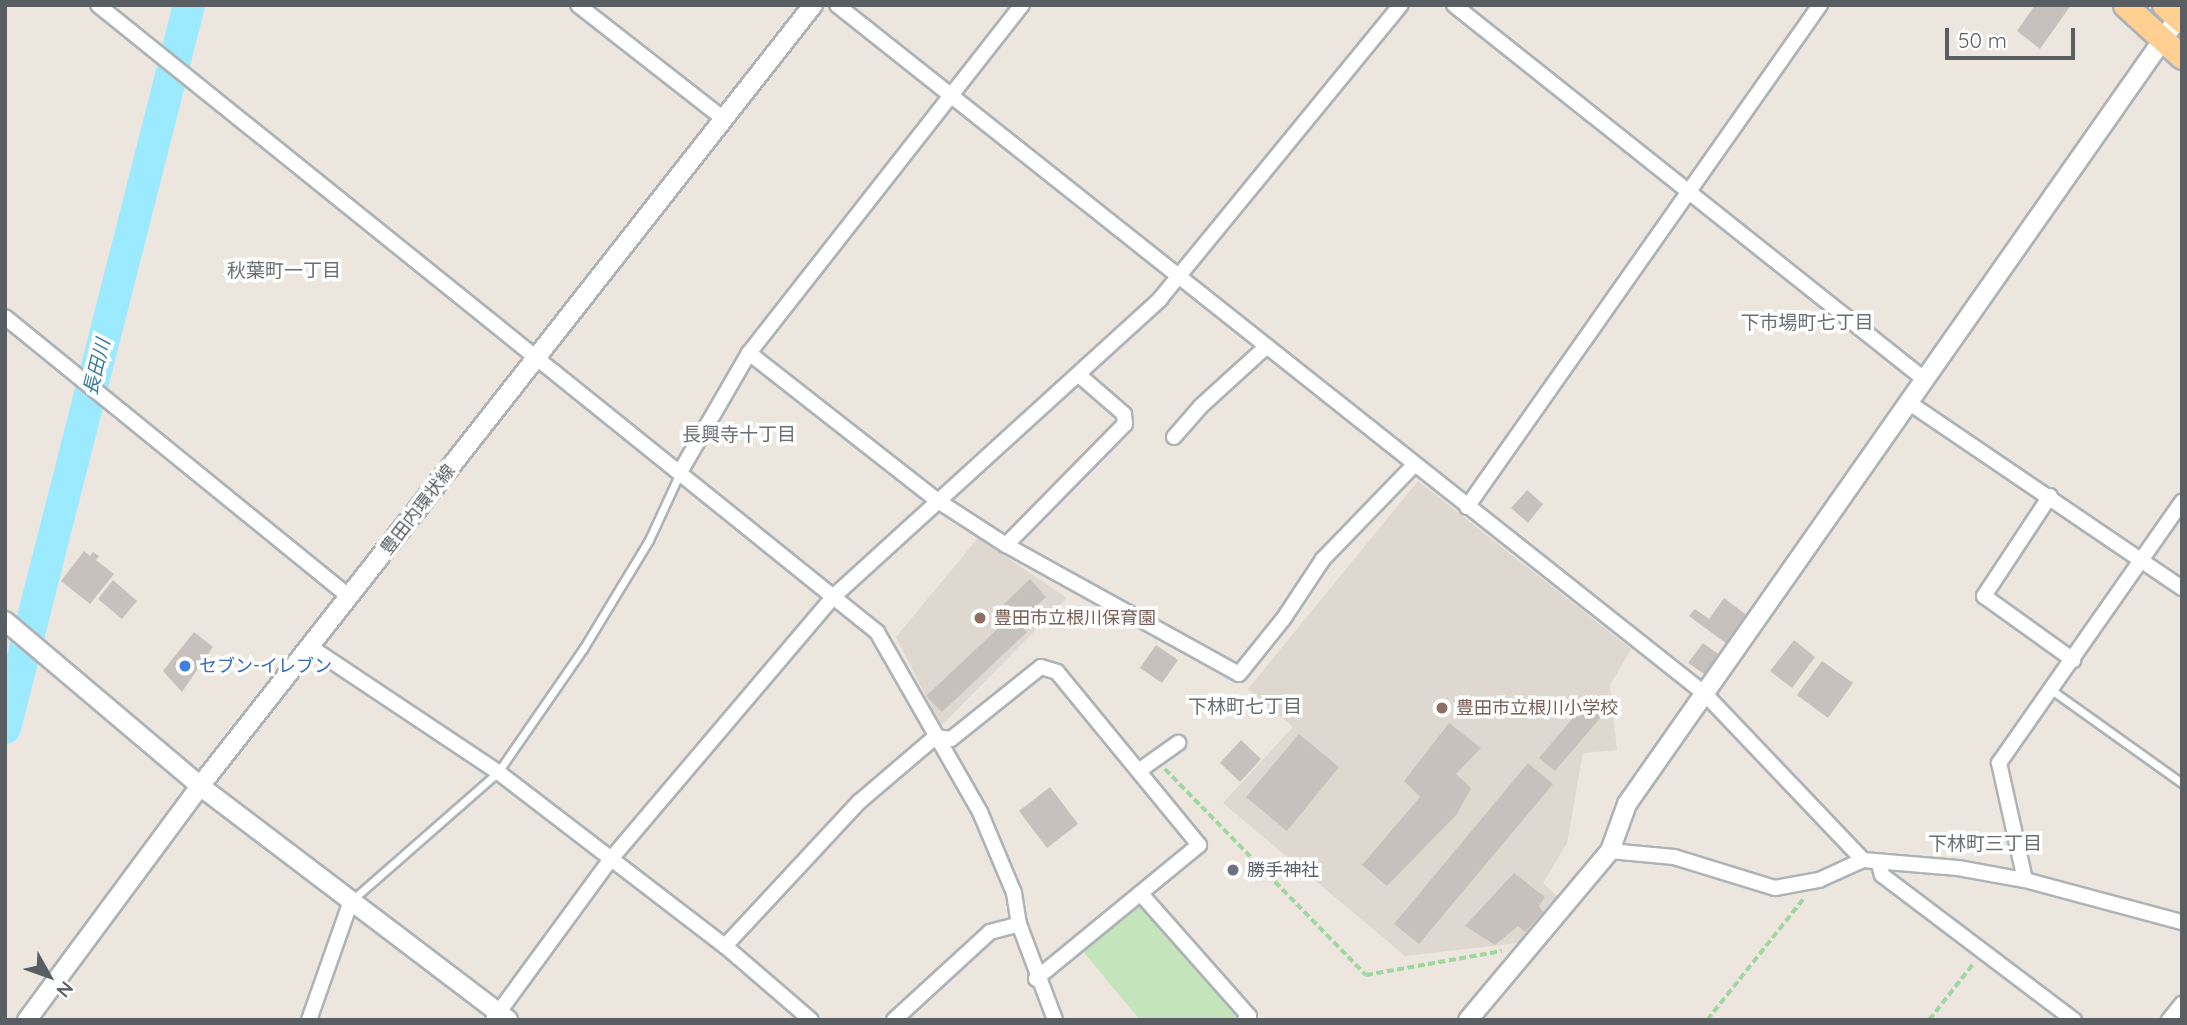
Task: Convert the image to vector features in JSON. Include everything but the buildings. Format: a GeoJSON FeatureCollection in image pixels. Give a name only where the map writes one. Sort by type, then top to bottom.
{"type":"FeatureCollection","features":[{"type":"Feature","properties":{"kind":"highway"},"geometry":{"type":"LineString","coordinates":[[2125,5],[2182,57]]}},
{"type":"Feature","properties":{"kind":"street"},"geometry":{"type":"LineString","coordinates":[[98,5],[877,632],[980,812],[1014,893],[1018,923],[1036,979],[1055,1020]]}},
{"type":"Feature","properties":{"kind":"street"},"geometry":{"type":"LineString","coordinates":[[578,5],[724,119]]}},
{"type":"Feature","properties":{"kind":"street","name":"豊田内環状線"},"geometry":{"type":"LineString","coordinates":[[27,1020],[200,786],[813,5]]}},
{"type":"Feature","properties":{"kind":"street"},"geometry":{"type":"LineString","coordinates":[[837,5],[1705,694],[1863,860],[1879,864],[1909,862],[2025,880],[2182,922]]}},
{"type":"Feature","properties":{"kind":"street"},"geometry":{"type":"LineString","coordinates":[[680,472],[749,353],[949,94],[1022,5]]}},
{"type":"Feature","properties":{"kind":"street"},"geometry":{"type":"LineString","coordinates":[[10,625],[200,786],[500,1017],[611,859],[834,597],[1079,375],[1179,279],[1401,5]]}},
{"type":"Feature","properties":{"kind":"street"},"geometry":{"type":"LineString","coordinates":[[1454,5],[1689,195],[1924,379]]}},
{"type":"Feature","properties":{"kind":"street"},"geometry":{"type":"LineString","coordinates":[[1467,506],[1689,195],[1820,5]]}},
{"type":"Feature","properties":{"kind":"street"},"geometry":{"type":"LineString","coordinates":[[1468,1020],[1525,947],[1610,851],[1627,804],[2162,40],[2176,14]]}},
{"type":"Feature","properties":{"kind":"street"},"geometry":{"type":"LineString","coordinates":[[5,317],[350,597]]}},
{"type":"Feature","properties":{"kind":"street"},"geometry":{"type":"LineString","coordinates":[[1174,437],[1200,406],[1267,346]]}},
{"type":"Feature","properties":{"kind":"street"},"geometry":{"type":"LineString","coordinates":[[749,353],[938,501],[1006,545],[1239,674],[1284,618],[1323,559],[1414,465]]}},
{"type":"Feature","properties":{"kind":"street"},"geometry":{"type":"LineString","coordinates":[[1006,545],[1125,424],[1124,414],[1079,375]]}},
{"type":"Feature","properties":{"kind":"street"},"geometry":{"type":"LineString","coordinates":[[1908,402],[2182,588]]}},
{"type":"Feature","properties":{"kind":"street"},"geometry":{"type":"LineString","coordinates":[[2050,496],[1984,596],[2073,660]]}},
{"type":"Feature","properties":{"kind":"street"},"geometry":{"type":"LineString","coordinates":[[2025,880],[1999,763],[2182,502]]}},
{"type":"Feature","properties":{"kind":"street"},"geometry":{"type":"LineString","coordinates":[[309,646],[498,772],[725,946],[811,1020]]}},
{"type":"Feature","properties":{"kind":"street"},"geometry":{"type":"LineString","coordinates":[[725,946],[859,802],[935,737],[951,739],[1041,667],[1057,672],[1199,845],[1036,979]]}},
{"type":"Feature","properties":{"kind":"street"},"geometry":{"type":"LineString","coordinates":[[1140,770],[1178,743]]}},
{"type":"Feature","properties":{"kind":"street"},"geometry":{"type":"LineString","coordinates":[[1610,851],[1674,857],[1758,886],[1796,887],[1819,880],[1863,860]]}},
{"type":"Feature","properties":{"kind":"street"},"geometry":{"type":"LineString","coordinates":[[1879,864],[1882,875],[2074,1020]]}},
{"type":"Feature","properties":{"kind":"street"},"geometry":{"type":"LineString","coordinates":[[1141,894],[1249,1016],[1245,1020]]}},
{"type":"Feature","properties":{"kind":"street"},"geometry":{"type":"LineString","coordinates":[[309,1020],[351,901]]}},
{"type":"Feature","properties":{"kind":"street"},"geometry":{"type":"LineString","coordinates":[[894,1020],[990,932],[1018,923]]}},
{"type":"Feature","properties":{"kind":"street"},"geometry":{"type":"LineString","coordinates":[[2169,1020],[2182,1004]]}},
{"type":"Feature","properties":{"kind":"lane"},"geometry":{"type":"LineString","coordinates":[[351,901],[498,772],[583,649],[649,540],[680,472]]}},
{"type":"Feature","properties":{"kind":"lane"},"geometry":{"type":"LineString","coordinates":[[2050,688],[2182,783]]}},
{"type":"Feature","properties":{"kind":"path"},"geometry":{"type":"LineString","coordinates":[[1157,760],[1366,975],[1525,947]]}},
{"type":"Feature","properties":{"kind":"path"},"geometry":{"type":"LineString","coordinates":[[1707,1020],[1819,880]]}},
{"type":"Feature","properties":{"kind":"path"},"geometry":{"type":"LineString","coordinates":[[1929,1020],[1983,951]]}},
{"type":"Feature","properties":{"kind":"shaded area","name":"豊田市立根川小学校"},"geometry":{"type":"Polygon","coordinates":[[[1418,481],[1631,649],[1610,685],[1617,750],[1583,753],[1567,843],[1543,883],[1558,897],[1518,943],[1405,956],[1223,803],[1293,727],[1248,689],[1418,481]]]}},
{"type":"Feature","properties":{"kind":"shaded area","name":"豊田市立根川保育園"},"geometry":{"type":"Polygon","coordinates":[[[978,538],[1067,598],[941,726],[896,637],[978,538]]]}},
{"type":"Feature","properties":{"kind":"green space"},"geometry":{"type":"Polygon","coordinates":[[[1136,905],[1143,906],[1236,1011],[1235,1020],[1140,1020],[1082,950],[1136,905]]]}},
{"type":"Feature","properties":{"kind":"waterway","name":"長田川"},"geometry":{"type":"LineString","coordinates":[[5,728],[189,5]]}},
{"type":"Feature","properties":{"kind":"place","name":"豊田市立根川保育園"},"geometry":{"type":"Point","coordinates":[980,618]}},
{"type":"Feature","properties":{"kind":"place","name":"セブン-イレブン"},"geometry":{"type":"Point","coordinates":[185,666]}},
{"type":"Feature","properties":{"kind":"place","name":"豊田市立根川小学校"},"geometry":{"type":"Point","coordinates":[1442,708]}},
{"type":"Feature","properties":{"kind":"place","name":"勝手神社"},"geometry":{"type":"Point","coordinates":[1233,870]}},
{"type":"Feature","properties":{"kind":"district","name":"秋葉町一丁目"},"geometry":{"type":"Point","coordinates":[284,271]}},
{"type":"Feature","properties":{"kind":"district","name":"下市場町七丁目"},"geometry":{"type":"Point","coordinates":[1807,323]}},
{"type":"Feature","properties":{"kind":"district","name":"長興寺十丁目"},"geometry":{"type":"Point","coordinates":[739,435]}},
{"type":"Feature","properties":{"kind":"district","name":"下林町七丁目"},"geometry":{"type":"Point","coordinates":[1245,707]}},
{"type":"Feature","properties":{"kind":"district","name":"下林町三丁目"},"geometry":{"type":"Point","coordinates":[1985,844]}}]}
